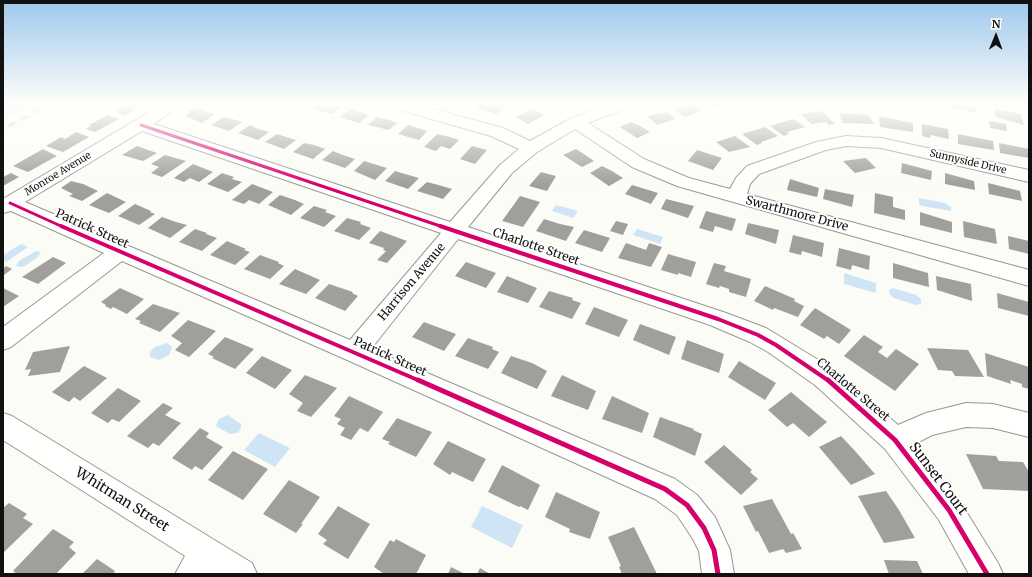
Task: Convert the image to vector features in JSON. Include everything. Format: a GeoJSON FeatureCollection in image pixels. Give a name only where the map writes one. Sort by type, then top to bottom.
{"type":"FeatureCollection","features":[{"type":"Feature","properties":{"kind":"street","name":"Monroe Avenue"},"geometry":{"type":"LineString","coordinates":[[7,205],[130,131]]}},
{"type":"Feature","properties":{"kind":"street","name":"Charlotte Street"},"geometry":{"type":"LineString","coordinates":[[162,131],[718,319],[758,335],[794,355],[824,377],[895,440]]}},
{"type":"Feature","properties":{"kind":"street"},"geometry":{"type":"LineString","coordinates":[[493,131],[531,148]]}},
{"type":"Feature","properties":{"kind":"street","name":"Harrison Avenue"},"geometry":{"type":"LineString","coordinates":[[354,352],[490,187],[531,148],[561,131]]}},
{"type":"Feature","properties":{"kind":"street","name":"Swarthmore Drive"},"geometry":{"type":"LineString","coordinates":[[590,131],[652,170],[683,182],[1029,278]]}},
{"type":"Feature","properties":{"kind":"street","name":"Sunnyside Drive"},"geometry":{"type":"LineString","coordinates":[[736,197],[742,182],[753,170],[822,146],[846,141],[881,143],[1029,176]]}},
{"type":"Feature","properties":{"kind":"street","name":"Patrick Street"},"geometry":{"type":"LineString","coordinates":[[7,205],[354,352],[665,489],[686,505],[704,528],[714,550],[718,574]]}},
{"type":"Feature","properties":{"kind":"street"},"geometry":{"type":"LineString","coordinates":[[3,340],[120,252]]}},
{"type":"Feature","properties":{"kind":"street"},"geometry":{"type":"LineString","coordinates":[[895,440],[926,425],[952,417],[966,415],[993,416],[1029,425]]}},
{"type":"Feature","properties":{"kind":"street","name":"Whitman Street"},"geometry":{"type":"LineString","coordinates":[[3,424],[199,564],[241,574]]}},
{"type":"Feature","properties":{"kind":"street","name":"Sunset Court"},"geometry":{"type":"LineString","coordinates":[[895,440],[950,510],[987,574]]}},
{"type":"Feature","properties":{"kind":"water"},"geometry":{"type":"Polygon","coordinates":[[[919,198],[945,203],[951,207],[951,211],[922,206],[919,204],[919,198]]]}},
{"type":"Feature","properties":{"kind":"water"},"geometry":{"type":"Polygon","coordinates":[[[556,205],[578,211],[573,218],[552,211],[556,205]]]}},
{"type":"Feature","properties":{"kind":"water"},"geometry":{"type":"Polygon","coordinates":[[[637,229],[663,237],[660,244],[633,235],[637,229]]]}},
{"type":"Feature","properties":{"kind":"water"},"geometry":{"type":"Polygon","coordinates":[[[21,244],[28,247],[6,262],[3,260],[3,255],[21,244]]]}},
{"type":"Feature","properties":{"kind":"water"},"geometry":{"type":"Polygon","coordinates":[[[36,251],[41,252],[38,257],[23,267],[16,266],[19,261],[36,251]]]}},
{"type":"Feature","properties":{"kind":"water"},"geometry":{"type":"Polygon","coordinates":[[[844,273],[876,283],[876,293],[844,284],[844,273]]]}},
{"type":"Feature","properties":{"kind":"water"},"geometry":{"type":"Polygon","coordinates":[[[893,288],[916,295],[921,299],[921,304],[916,305],[894,298],[890,295],[889,290],[893,288]]]}},
{"type":"Feature","properties":{"kind":"water"},"geometry":{"type":"Polygon","coordinates":[[[167,343],[172,347],[169,355],[159,360],[150,357],[150,352],[155,347],[167,343]]]}},
{"type":"Feature","properties":{"kind":"water"},"geometry":{"type":"Polygon","coordinates":[[[228,415],[241,424],[241,428],[238,433],[230,434],[216,426],[219,419],[228,415]]]}},
{"type":"Feature","properties":{"kind":"water"},"geometry":{"type":"Polygon","coordinates":[[[259,433],[290,448],[275,467],[244,450],[259,433]]]}},
{"type":"Feature","properties":{"kind":"water"},"geometry":{"type":"Polygon","coordinates":[[[482,506],[523,525],[512,548],[471,527],[482,506]]]}},
{"type":"Feature","properties":{"kind":"building"},"geometry":{"type":"Polygon","coordinates":[[[241,131],[269,132],[258,140],[238,133],[241,131]]]}},
{"type":"Feature","properties":{"kind":"building"},"geometry":{"type":"Polygon","coordinates":[[[401,131],[427,131],[419,140],[398,134],[401,131]]]}},
{"type":"Feature","properties":{"kind":"building"},"geometry":{"type":"Polygon","coordinates":[[[626,131],[650,132],[637,138],[626,131]]]}},
{"type":"Feature","properties":{"kind":"building"},"geometry":{"type":"Polygon","coordinates":[[[752,131],[771,131],[778,136],[757,145],[742,134],[752,131]]]}},
{"type":"Feature","properties":{"kind":"building"},"geometry":{"type":"Polygon","coordinates":[[[777,131],[791,131],[787,132],[789,134],[784,136],[777,131]]]}},
{"type":"Feature","properties":{"kind":"building"},"geometry":{"type":"Polygon","coordinates":[[[922,131],[948,131],[949,139],[930,135],[930,138],[922,136],[922,131]]]}},
{"type":"Feature","properties":{"kind":"building"},"geometry":{"type":"Polygon","coordinates":[[[76,132],[89,137],[63,152],[46,146],[61,137],[65,139],[76,132]]]}},
{"type":"Feature","properties":{"kind":"building"},"geometry":{"type":"Polygon","coordinates":[[[277,134],[296,140],[284,149],[265,142],[277,134]]]}},
{"type":"Feature","properties":{"kind":"building"},"geometry":{"type":"Polygon","coordinates":[[[437,134],[459,140],[450,149],[441,146],[436,151],[424,147],[437,134]]]}},
{"type":"Feature","properties":{"kind":"building"},"geometry":{"type":"Polygon","coordinates":[[[958,134],[993,141],[994,150],[958,144],[958,134]]]}},
{"type":"Feature","properties":{"kind":"building"},"geometry":{"type":"Polygon","coordinates":[[[735,136],[750,147],[729,152],[716,142],[735,136]]]}},
{"type":"Feature","properties":{"kind":"building"},"geometry":{"type":"Polygon","coordinates":[[[304,143],[325,149],[313,159],[293,152],[304,143]]]}},
{"type":"Feature","properties":{"kind":"building"},"geometry":{"type":"Polygon","coordinates":[[[999,143],[1029,149],[1029,158],[1000,153],[999,143]]]}},
{"type":"Feature","properties":{"kind":"building"},"geometry":{"type":"Polygon","coordinates":[[[137,146],[157,153],[143,161],[122,155],[137,146]]]}},
{"type":"Feature","properties":{"kind":"building"},"geometry":{"type":"Polygon","coordinates":[[[472,146],[487,150],[475,164],[460,159],[472,146]]]}},
{"type":"Feature","properties":{"kind":"building"},"geometry":{"type":"Polygon","coordinates":[[[43,149],[57,156],[28,172],[13,166],[43,149]]]}},
{"type":"Feature","properties":{"kind":"building"},"geometry":{"type":"Polygon","coordinates":[[[576,149],[594,161],[582,167],[563,155],[576,149]]]}},
{"type":"Feature","properties":{"kind":"building"},"geometry":{"type":"Polygon","coordinates":[[[697,150],[722,158],[713,170],[688,161],[697,150]]]}},
{"type":"Feature","properties":{"kind":"building"},"geometry":{"type":"Polygon","coordinates":[[[333,151],[355,159],[345,168],[322,160],[333,151]]]}},
{"type":"Feature","properties":{"kind":"building"},"geometry":{"type":"Polygon","coordinates":[[[165,155],[186,161],[162,177],[151,173],[159,167],[151,164],[165,155]]]}},
{"type":"Feature","properties":{"kind":"building"},"geometry":{"type":"Polygon","coordinates":[[[866,158],[876,168],[855,173],[843,161],[866,158]]]}},
{"type":"Feature","properties":{"kind":"building"},"geometry":{"type":"Polygon","coordinates":[[[364,161],[387,168],[375,180],[354,171],[364,161]]]}},
{"type":"Feature","properties":{"kind":"building"},"geometry":{"type":"Polygon","coordinates":[[[902,163],[932,171],[931,180],[901,173],[902,163]]]}},
{"type":"Feature","properties":{"kind":"building"},"geometry":{"type":"Polygon","coordinates":[[[193,164],[213,172],[199,182],[190,178],[184,182],[174,178],[193,164]]]}},
{"type":"Feature","properties":{"kind":"building"},"geometry":{"type":"Polygon","coordinates":[[[602,166],[623,178],[609,186],[590,173],[602,166]]]}},
{"type":"Feature","properties":{"kind":"building"},"geometry":{"type":"Polygon","coordinates":[[[395,171],[419,178],[408,189],[385,181],[395,171]]]}},
{"type":"Feature","properties":{"kind":"building"},"geometry":{"type":"Polygon","coordinates":[[[541,172],[556,176],[547,191],[529,186],[541,172]]]}},
{"type":"Feature","properties":{"kind":"building"},"geometry":{"type":"Polygon","coordinates":[[[11,173],[19,177],[3,186],[3,177],[11,173]]]}},
{"type":"Feature","properties":{"kind":"building"},"geometry":{"type":"Polygon","coordinates":[[[222,173],[234,177],[232,179],[242,182],[228,192],[207,184],[222,173]]]}},
{"type":"Feature","properties":{"kind":"building"},"geometry":{"type":"Polygon","coordinates":[[[945,173],[974,181],[975,190],[945,184],[945,173]]]}},
{"type":"Feature","properties":{"kind":"building"},"geometry":{"type":"Polygon","coordinates":[[[790,179],[819,188],[817,197],[787,190],[790,179]]]}},
{"type":"Feature","properties":{"kind":"building"},"geometry":{"type":"Polygon","coordinates":[[[71,181],[83,184],[98,191],[82,201],[69,196],[73,194],[61,188],[71,181]]]}},
{"type":"Feature","properties":{"kind":"building"},"geometry":{"type":"Polygon","coordinates":[[[427,182],[452,189],[443,199],[417,191],[427,182]]]}},
{"type":"Feature","properties":{"kind":"building"},"geometry":{"type":"Polygon","coordinates":[[[988,183],[1020,191],[1022,201],[989,194],[988,183]]]}},
{"type":"Feature","properties":{"kind":"building"},"geometry":{"type":"Polygon","coordinates":[[[252,184],[273,192],[259,204],[249,200],[244,204],[232,200],[252,184]]]}},
{"type":"Feature","properties":{"kind":"building"},"geometry":{"type":"Polygon","coordinates":[[[632,185],[658,193],[651,204],[625,194],[632,185]]]}},
{"type":"Feature","properties":{"kind":"building"},"geometry":{"type":"Polygon","coordinates":[[[825,189],[854,195],[852,207],[823,199],[825,189]]]}},
{"type":"Feature","properties":{"kind":"building"},"geometry":{"type":"Polygon","coordinates":[[[107,193],[126,202],[109,213],[89,205],[107,193]]]}},
{"type":"Feature","properties":{"kind":"building"},"geometry":{"type":"Polygon","coordinates":[[[875,193],[893,197],[893,207],[905,210],[905,220],[874,213],[875,193]]]}},
{"type":"Feature","properties":{"kind":"building"},"geometry":{"type":"Polygon","coordinates":[[[280,195],[304,204],[291,215],[268,205],[280,195]]]}},
{"type":"Feature","properties":{"kind":"building"},"geometry":{"type":"Polygon","coordinates":[[[520,196],[540,202],[523,227],[502,221],[520,196]]]}},
{"type":"Feature","properties":{"kind":"building"},"geometry":{"type":"Polygon","coordinates":[[[666,199],[694,206],[688,218],[661,209],[666,199]]]}},
{"type":"Feature","properties":{"kind":"building"},"geometry":{"type":"Polygon","coordinates":[[[135,204],[155,214],[139,225],[118,216],[135,204]]]}},
{"type":"Feature","properties":{"kind":"building"},"geometry":{"type":"Polygon","coordinates":[[[314,206],[327,210],[325,212],[336,216],[324,227],[300,218],[314,206]]]}},
{"type":"Feature","properties":{"kind":"building"},"geometry":{"type":"Polygon","coordinates":[[[706,211],[736,219],[732,231],[715,226],[713,232],[699,228],[706,211]]]}},
{"type":"Feature","properties":{"kind":"building"},"geometry":{"type":"Polygon","coordinates":[[[920,212],[952,222],[952,233],[920,225],[920,212]]]}},
{"type":"Feature","properties":{"kind":"building"},"geometry":{"type":"Polygon","coordinates":[[[162,217],[187,225],[170,238],[148,228],[162,217]]]}},
{"type":"Feature","properties":{"kind":"building"},"geometry":{"type":"Polygon","coordinates":[[[347,218],[361,222],[360,224],[371,228],[359,240],[334,231],[347,218]]]}},
{"type":"Feature","properties":{"kind":"building"},"geometry":{"type":"Polygon","coordinates":[[[544,219],[574,227],[566,241],[536,231],[544,219]]]}},
{"type":"Feature","properties":{"kind":"building"},"geometry":{"type":"Polygon","coordinates":[[[616,221],[628,224],[623,235],[610,231],[616,221]]]}},
{"type":"Feature","properties":{"kind":"building"},"geometry":{"type":"Polygon","coordinates":[[[963,221],[995,229],[997,244],[964,237],[963,221]]]}},
{"type":"Feature","properties":{"kind":"building"},"geometry":{"type":"Polygon","coordinates":[[[748,223],[779,230],[776,244],[745,234],[748,223]]]}},
{"type":"Feature","properties":{"kind":"building"},"geometry":{"type":"Polygon","coordinates":[[[195,229],[217,238],[202,251],[179,242],[195,229]]]}},
{"type":"Feature","properties":{"kind":"building"},"geometry":{"type":"Polygon","coordinates":[[[584,230],[610,238],[602,252],[575,243],[584,230]]]}},
{"type":"Feature","properties":{"kind":"building"},"geometry":{"type":"Polygon","coordinates":[[[380,231],[407,241],[387,263],[377,260],[386,251],[383,250],[384,248],[369,243],[380,231]]]}},
{"type":"Feature","properties":{"kind":"building"},"geometry":{"type":"Polygon","coordinates":[[[793,235],[824,243],[822,257],[802,251],[801,255],[789,252],[793,235]]]}},
{"type":"Feature","properties":{"kind":"building"},"geometry":{"type":"Polygon","coordinates":[[[1008,236],[1029,241],[1029,254],[1009,249],[1008,236]]]}},
{"type":"Feature","properties":{"kind":"building"},"geometry":{"type":"Polygon","coordinates":[[[227,241],[250,252],[235,265],[210,255],[227,241]]]}},
{"type":"Feature","properties":{"kind":"building"},"geometry":{"type":"Polygon","coordinates":[[[626,243],[646,250],[649,243],[662,247],[651,267],[618,258],[626,243]]]}},
{"type":"Feature","properties":{"kind":"building"},"geometry":{"type":"Polygon","coordinates":[[[839,248],[870,256],[869,270],[852,265],[851,270],[836,266],[839,248]]]}},
{"type":"Feature","properties":{"kind":"building"},"geometry":{"type":"Polygon","coordinates":[[[668,254],[696,262],[691,277],[661,270],[668,254]]]}},
{"type":"Feature","properties":{"kind":"building"},"geometry":{"type":"Polygon","coordinates":[[[260,255],[279,262],[278,263],[284,266],[270,279],[244,269],[260,255]]]}},
{"type":"Feature","properties":{"kind":"building"},"geometry":{"type":"Polygon","coordinates":[[[53,257],[66,263],[38,284],[22,277],[53,257]]]}},
{"type":"Feature","properties":{"kind":"building"},"geometry":{"type":"Polygon","coordinates":[[[466,262],[496,273],[486,288],[455,276],[466,262]]]}},
{"type":"Feature","properties":{"kind":"building"},"geometry":{"type":"Polygon","coordinates":[[[714,263],[726,266],[724,271],[751,279],[746,297],[729,292],[729,289],[720,286],[719,288],[706,284],[714,263]]]}},
{"type":"Feature","properties":{"kind":"building"},"geometry":{"type":"Polygon","coordinates":[[[893,263],[928,273],[929,287],[893,278],[893,263]]]}},
{"type":"Feature","properties":{"kind":"building"},"geometry":{"type":"Polygon","coordinates":[[[6,266],[12,269],[4,275],[3,269],[6,266]]]}},
{"type":"Feature","properties":{"kind":"building"},"geometry":{"type":"Polygon","coordinates":[[[295,269],[320,280],[306,294],[279,284],[295,269]]]}},
{"type":"Feature","properties":{"kind":"building"},"geometry":{"type":"Polygon","coordinates":[[[507,276],[537,288],[528,303],[497,292],[507,276]]]}},
{"type":"Feature","properties":{"kind":"building"},"geometry":{"type":"Polygon","coordinates":[[[936,276],[971,284],[972,301],[937,290],[936,276]]]}},
{"type":"Feature","properties":{"kind":"building"},"geometry":{"type":"Polygon","coordinates":[[[329,284],[353,292],[352,293],[358,296],[345,311],[315,298],[329,284]]]}},
{"type":"Feature","properties":{"kind":"building"},"geometry":{"type":"Polygon","coordinates":[[[765,286],[795,299],[794,301],[804,306],[798,317],[774,308],[773,310],[754,301],[765,286]]]}},
{"type":"Feature","properties":{"kind":"building"},"geometry":{"type":"Polygon","coordinates":[[[3,288],[19,296],[3,307],[3,288]]]}},
{"type":"Feature","properties":{"kind":"building"},"geometry":{"type":"Polygon","coordinates":[[[120,288],[144,299],[127,314],[113,307],[111,309],[101,302],[120,288]]]}},
{"type":"Feature","properties":{"kind":"building"},"geometry":{"type":"Polygon","coordinates":[[[549,291],[573,298],[572,300],[581,303],[572,319],[539,307],[549,291]]]}},
{"type":"Feature","properties":{"kind":"building"},"geometry":{"type":"Polygon","coordinates":[[[997,293],[1029,302],[1029,316],[998,308],[997,293]]]}},
{"type":"Feature","properties":{"kind":"building"},"geometry":{"type":"Polygon","coordinates":[[[153,304],[180,313],[160,332],[139,323],[141,321],[135,319],[153,304]]]}},
{"type":"Feature","properties":{"kind":"building"},"geometry":{"type":"Polygon","coordinates":[[[594,307],[628,320],[619,337],[585,324],[594,307]]]}},
{"type":"Feature","properties":{"kind":"building"},"geometry":{"type":"Polygon","coordinates":[[[815,308],[851,330],[839,344],[827,336],[824,339],[800,325],[815,308]]]}},
{"type":"Feature","properties":{"kind":"building"},"geometry":{"type":"Polygon","coordinates":[[[188,320],[216,331],[189,357],[175,350],[182,343],[171,336],[188,320]]]}},
{"type":"Feature","properties":{"kind":"building"},"geometry":{"type":"Polygon","coordinates":[[[424,322],[456,334],[444,351],[412,337],[424,322]]]}},
{"type":"Feature","properties":{"kind":"building"},"geometry":{"type":"Polygon","coordinates":[[[640,324],[676,337],[669,355],[633,340],[640,324]]]}},
{"type":"Feature","properties":{"kind":"building"},"geometry":{"type":"Polygon","coordinates":[[[864,335],[883,347],[878,352],[887,358],[896,349],[919,364],[895,391],[844,356],[864,335]]]}},
{"type":"Feature","properties":{"kind":"building"},"geometry":{"type":"Polygon","coordinates":[[[225,337],[254,349],[235,369],[212,358],[214,357],[208,354],[225,337]]]}},
{"type":"Feature","properties":{"kind":"building"},"geometry":{"type":"Polygon","coordinates":[[[468,338],[493,347],[492,349],[499,352],[488,369],[455,356],[468,338]]]}},
{"type":"Feature","properties":{"kind":"building"},"geometry":{"type":"Polygon","coordinates":[[[687,340],[724,354],[719,373],[681,359],[687,340]]]}},
{"type":"Feature","properties":{"kind":"building"},"geometry":{"type":"Polygon","coordinates":[[[70,346],[60,372],[28,376],[31,369],[25,370],[33,352],[70,346]]]}},
{"type":"Feature","properties":{"kind":"building"},"geometry":{"type":"Polygon","coordinates":[[[927,348],[968,350],[984,377],[955,376],[952,371],[938,370],[927,348]]]}},
{"type":"Feature","properties":{"kind":"building"},"geometry":{"type":"Polygon","coordinates":[[[985,353],[1029,367],[1029,389],[1022,387],[1022,384],[1010,380],[1011,384],[987,376],[985,353]]]}},
{"type":"Feature","properties":{"kind":"building"},"geometry":{"type":"Polygon","coordinates":[[[262,356],[292,370],[275,389],[246,373],[262,356]]]}},
{"type":"Feature","properties":{"kind":"building"},"geometry":{"type":"Polygon","coordinates":[[[511,356],[532,363],[547,371],[537,389],[501,373],[511,356]]]}},
{"type":"Feature","properties":{"kind":"building"},"geometry":{"type":"Polygon","coordinates":[[[739,361],[776,383],[765,400],[728,377],[739,361]]]}},
{"type":"Feature","properties":{"kind":"building"},"geometry":{"type":"Polygon","coordinates":[[[84,366],[107,378],[80,401],[74,397],[69,402],[52,392],[84,366]]]}},
{"type":"Feature","properties":{"kind":"building"},"geometry":{"type":"Polygon","coordinates":[[[305,375],[337,388],[311,417],[297,411],[303,403],[289,394],[305,375]]]}},
{"type":"Feature","properties":{"kind":"building"},"geometry":{"type":"Polygon","coordinates":[[[562,375],[596,391],[588,410],[551,396],[562,375]]]}},
{"type":"Feature","properties":{"kind":"building"},"geometry":{"type":"Polygon","coordinates":[[[118,388],[141,401],[119,422],[112,419],[108,423],[91,413],[118,388]]]}},
{"type":"Feature","properties":{"kind":"building"},"geometry":{"type":"Polygon","coordinates":[[[791,392],[827,422],[809,437],[793,423],[787,427],[768,410],[791,392]]]}},
{"type":"Feature","properties":{"kind":"building"},"geometry":{"type":"Polygon","coordinates":[[[349,396],[383,412],[368,432],[360,428],[351,440],[340,435],[345,428],[337,424],[341,419],[334,416],[349,396]]]}},
{"type":"Feature","properties":{"kind":"building"},"geometry":{"type":"Polygon","coordinates":[[[612,396],[649,413],[642,433],[602,419],[612,396]]]}},
{"type":"Feature","properties":{"kind":"building"},"geometry":{"type":"Polygon","coordinates":[[[163,403],[173,408],[165,415],[181,423],[159,446],[153,443],[148,448],[127,436],[163,403]]]}},
{"type":"Feature","properties":{"kind":"building"},"geometry":{"type":"Polygon","coordinates":[[[660,417],[694,429],[693,430],[702,434],[695,456],[653,437],[660,417]]]}},
{"type":"Feature","properties":{"kind":"building"},"geometry":{"type":"Polygon","coordinates":[[[397,418],[432,432],[416,457],[388,444],[390,442],[382,439],[397,418]]]}},
{"type":"Feature","properties":{"kind":"building"},"geometry":{"type":"Polygon","coordinates":[[[200,428],[209,433],[206,437],[223,447],[202,470],[195,466],[192,470],[172,458],[200,428]]]}},
{"type":"Feature","properties":{"kind":"building"},"geometry":{"type":"Polygon","coordinates":[[[841,436],[875,474],[851,485],[819,447],[841,436]]]}},
{"type":"Feature","properties":{"kind":"building"},"geometry":{"type":"Polygon","coordinates":[[[448,441],[486,459],[473,482],[452,472],[450,475],[433,464],[448,441]]]}},
{"type":"Feature","properties":{"kind":"building"},"geometry":{"type":"Polygon","coordinates":[[[724,445],[752,470],[750,472],[758,479],[741,495],[704,462],[724,445]]]}},
{"type":"Feature","properties":{"kind":"building"},"geometry":{"type":"Polygon","coordinates":[[[233,451],[268,469],[243,500],[208,480],[233,451]]]}},
{"type":"Feature","properties":{"kind":"building"},"geometry":{"type":"Polygon","coordinates":[[[966,454],[996,456],[999,461],[1023,462],[1029,472],[1029,491],[983,489],[966,454]]]}},
{"type":"Feature","properties":{"kind":"building"},"geometry":{"type":"Polygon","coordinates":[[[502,465],[540,485],[528,510],[488,492],[502,465]]]}},
{"type":"Feature","properties":{"kind":"building"},"geometry":{"type":"Polygon","coordinates":[[[289,480],[320,497],[296,533],[263,514],[289,480]]]}},
{"type":"Feature","properties":{"kind":"building"},"geometry":{"type":"Polygon","coordinates":[[[886,491],[915,538],[884,543],[858,496],[886,491]]]}},
{"type":"Feature","properties":{"kind":"building"},"geometry":{"type":"Polygon","coordinates":[[[556,492],[600,512],[590,539],[569,532],[570,529],[545,517],[556,492]]]}},
{"type":"Feature","properties":{"kind":"building"},"geometry":{"type":"Polygon","coordinates":[[[772,499],[791,534],[793,533],[802,549],[786,553],[783,549],[769,553],[758,531],[756,532],[743,506],[772,499]]]}},
{"type":"Feature","properties":{"kind":"building"},"geometry":{"type":"Polygon","coordinates":[[[9,503],[27,514],[23,518],[33,524],[3,553],[3,508],[9,503]]]}},
{"type":"Feature","properties":{"kind":"building"},"geometry":{"type":"Polygon","coordinates":[[[338,506],[370,524],[348,559],[323,544],[327,540],[318,534],[338,506]]]}},
{"type":"Feature","properties":{"kind":"building"},"geometry":{"type":"Polygon","coordinates":[[[634,527],[657,574],[622,574],[619,567],[621,566],[608,537],[634,527]]]}},
{"type":"Feature","properties":{"kind":"building"},"geometry":{"type":"Polygon","coordinates":[[[53,529],[74,542],[69,547],[76,553],[56,574],[17,574],[13,571],[53,529]]]}},
{"type":"Feature","properties":{"kind":"building"},"geometry":{"type":"Polygon","coordinates":[[[396,539],[426,555],[416,574],[384,574],[374,567],[390,540],[394,542],[396,539]]]}},
{"type":"Feature","properties":{"kind":"building"},"geometry":{"type":"Polygon","coordinates":[[[97,559],[115,571],[113,574],[82,574],[97,559]]]}},
{"type":"Feature","properties":{"kind":"building"},"geometry":{"type":"Polygon","coordinates":[[[884,560],[917,561],[923,574],[889,574],[884,560]]]}},
{"type":"Feature","properties":{"kind":"building"},"geometry":{"type":"Polygon","coordinates":[[[451,567],[465,574],[448,574],[451,567]]]}},
{"type":"Feature","properties":{"kind":"building"},"geometry":{"type":"Polygon","coordinates":[[[480,568],[490,574],[477,574],[480,568]]]}},
{"type":"Feature","properties":{"kind":"cycle path"},"geometry":{"type":"LineString","coordinates":[[159,131],[718,319],[758,335],[776,345],[824,377],[895,440],[949,510],[987,574]]}},
{"type":"Feature","properties":{"kind":"cycle path"},"geometry":{"type":"LineString","coordinates":[[10,203],[665,489],[687,505],[704,528],[714,550],[718,574]]}}]}
